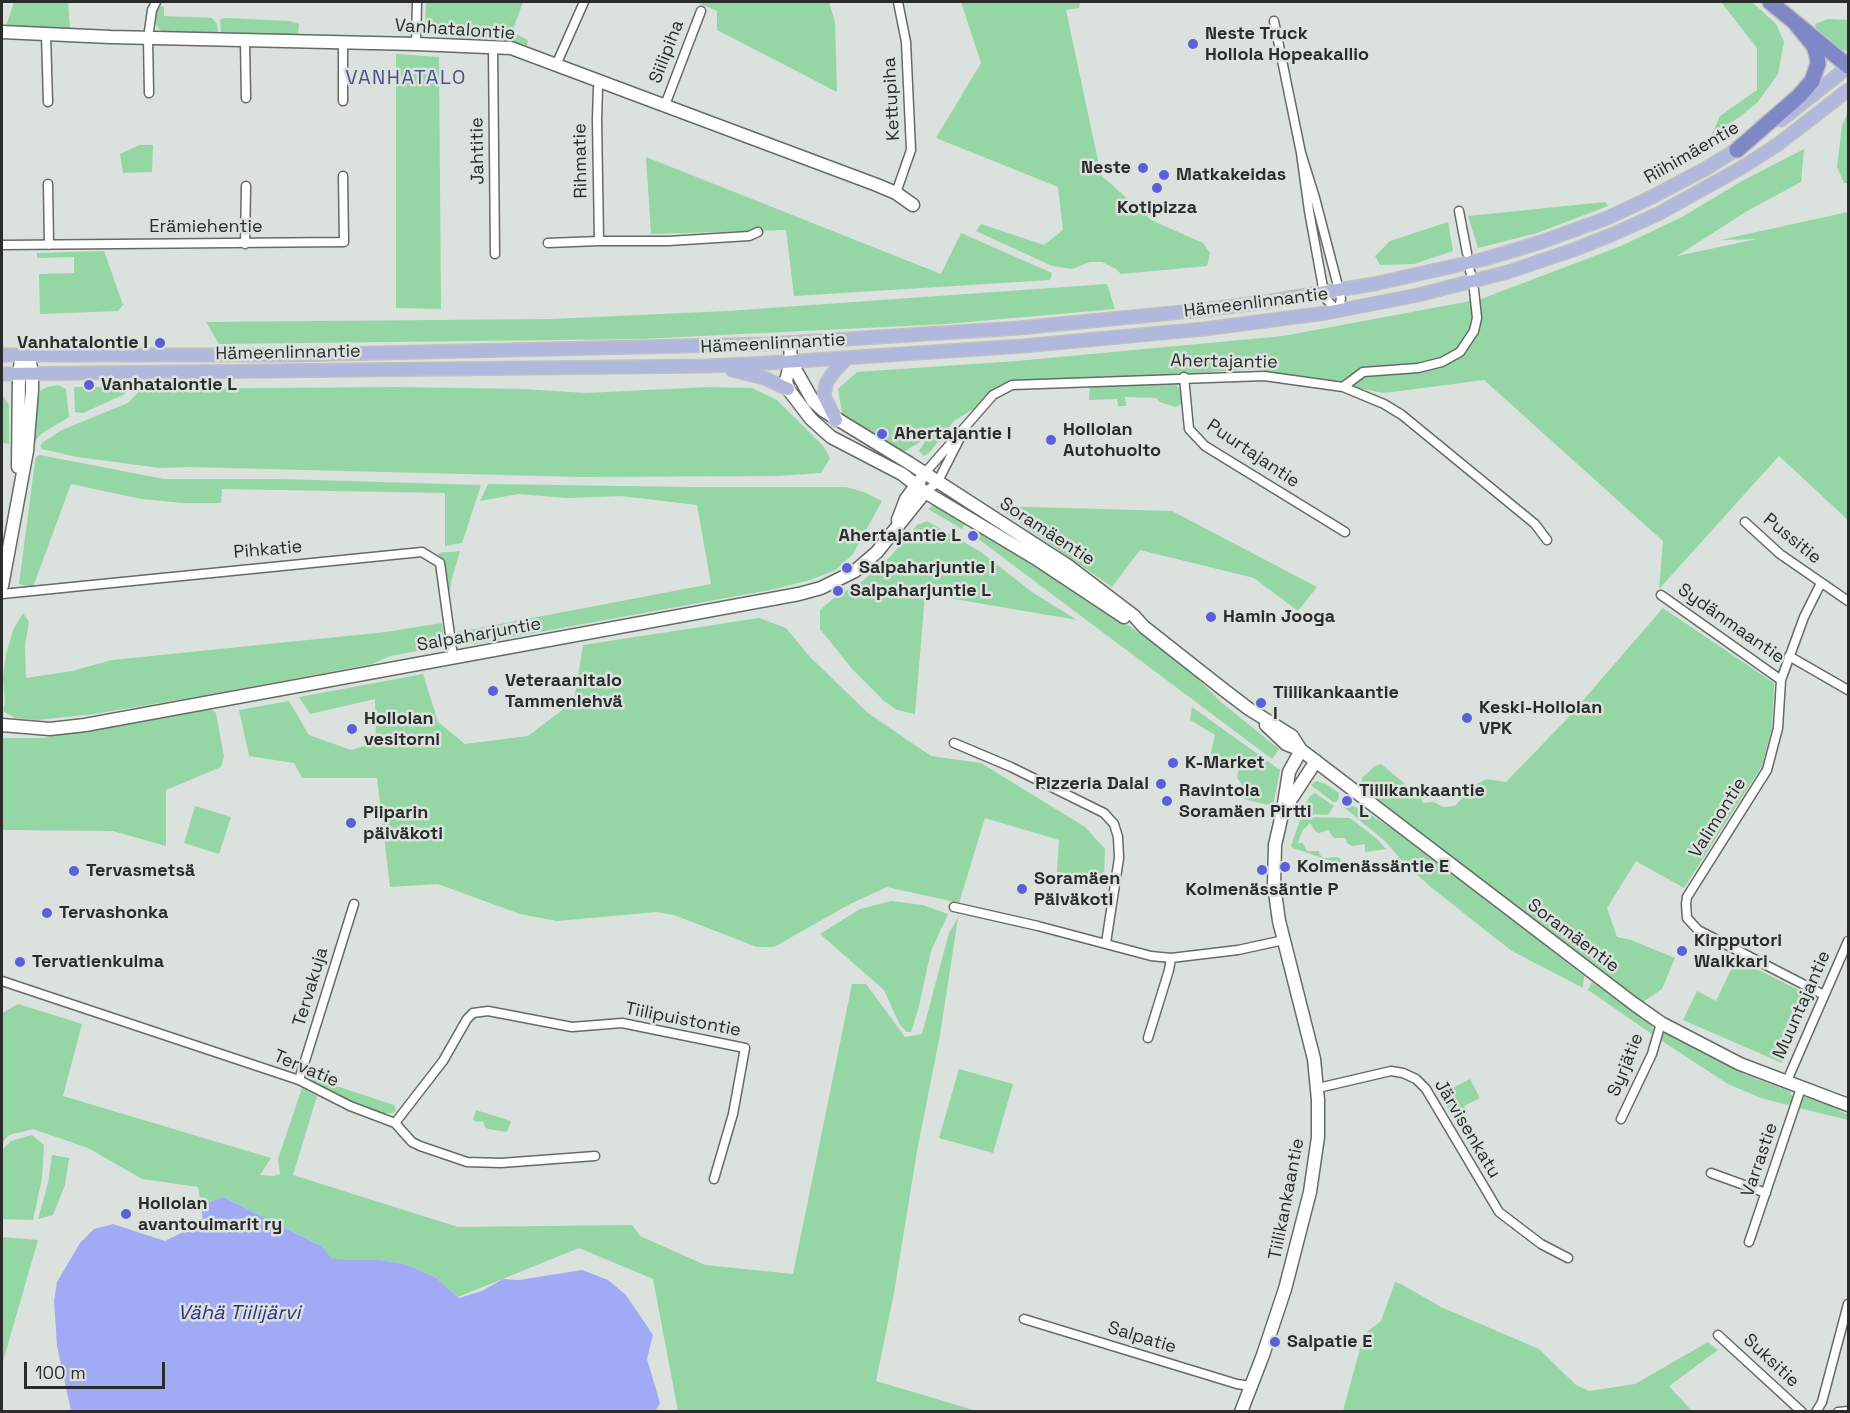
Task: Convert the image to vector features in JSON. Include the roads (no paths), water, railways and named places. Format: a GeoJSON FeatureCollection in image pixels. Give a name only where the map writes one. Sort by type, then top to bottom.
{"type":"FeatureCollection","features":[{"type":"Feature","properties":{"kind":"highway"},"geometry":{"type":"LineString","coordinates":[[1770,2],[1848,67]]}},
{"type":"Feature","properties":{"kind":"highway"},"geometry":{"type":"LineString","coordinates":[[1737,150],[1799,96],[1812,81],[1818,64],[1817,56],[1814,46],[1796,24]]}},
{"type":"Feature","properties":{"kind":"main road","name":"Riihimäentie"},"geometry":{"type":"LineString","coordinates":[[1538,243],[1605,219],[1652,197],[1737,150],[1790,113],[1848,67]]}},
{"type":"Feature","properties":{"kind":"main road","name":"Riihimäentie"},"geometry":{"type":"LineString","coordinates":[[1538,263],[1611,235],[1658,214],[1707,188],[1777,144],[1848,90]]}},
{"type":"Feature","properties":{"kind":"main road","name":"Hämeenlinnantie"},"geometry":{"type":"LineString","coordinates":[[2,355],[290,355],[790,343],[1019,328],[1203,310],[1324,293],[1427,273],[1538,243]]}},
{"type":"Feature","properties":{"kind":"main road","name":"Hämeenlinnantie"},"geometry":{"type":"LineString","coordinates":[[2,374],[707,366],[846,359],[1023,346],[1273,321],[1418,295],[1538,263]]}},
{"type":"Feature","properties":{"kind":"main road"},"geometry":{"type":"LineString","coordinates":[[836,420],[824,396],[826,384],[846,359]]}},
{"type":"Feature","properties":{"kind":"main road"},"geometry":{"type":"LineString","coordinates":[[707,366],[748,373],[778,383],[788,389]]}},
{"type":"Feature","properties":{"kind":"street"},"geometry":{"type":"LineString","coordinates":[[149,93],[148,38],[152,10],[156,2]]}},
{"type":"Feature","properties":{"kind":"street"},"geometry":{"type":"LineString","coordinates":[[416,44],[417,2]]}},
{"type":"Feature","properties":{"kind":"street"},"geometry":{"type":"LineString","coordinates":[[556,65],[584,2]]}},
{"type":"Feature","properties":{"kind":"street","name":"Kettupiha"},"geometry":{"type":"LineString","coordinates":[[896,193],[911,150],[906,42],[898,2]]}},
{"type":"Feature","properties":{"kind":"street","name":"Siilipiha"},"geometry":{"type":"LineString","coordinates":[[665,105],[701,10]]}},
{"type":"Feature","properties":{"kind":"street"},"geometry":{"type":"LineString","coordinates":[[1274,21],[1301,153],[1324,293],[1327,300],[1338,311]]}},
{"type":"Feature","properties":{"kind":"street","name":"Vanhatalontie"},"geometry":{"type":"LineString","coordinates":[[2,32],[511,48],[896,193],[913,205]]}},
{"type":"Feature","properties":{"kind":"street"},"geometry":{"type":"LineString","coordinates":[[46,35],[48,102]]}},
{"type":"Feature","properties":{"kind":"street"},"geometry":{"type":"LineString","coordinates":[[245,41],[246,98]]}},
{"type":"Feature","properties":{"kind":"street"},"geometry":{"type":"LineString","coordinates":[[343,42],[343,101]]}},
{"type":"Feature","properties":{"kind":"street","name":"Jahtitie"},"geometry":{"type":"LineString","coordinates":[[493,46],[495,254]]}},
{"type":"Feature","properties":{"kind":"street","name":"Rihmatie"},"geometry":{"type":"LineString","coordinates":[[599,242],[597,119],[598,88],[601,81]]}},
{"type":"Feature","properties":{"kind":"street"},"geometry":{"type":"LineString","coordinates":[[1301,153],[1339,290],[1341,299],[1338,311]]}},
{"type":"Feature","properties":{"kind":"street","name":"Erämiehentie"},"geometry":{"type":"LineString","coordinates":[[2,245],[344,242],[343,176]]}},
{"type":"Feature","properties":{"kind":"street"},"geometry":{"type":"LineString","coordinates":[[48,184],[49,245]]}},
{"type":"Feature","properties":{"kind":"street"},"geometry":{"type":"LineString","coordinates":[[245,243],[246,186]]}},
{"type":"Feature","properties":{"kind":"street"},"geometry":{"type":"LineString","coordinates":[[1459,211],[1467,253]]}},
{"type":"Feature","properties":{"kind":"street"},"geometry":{"type":"LineString","coordinates":[[548,243],[668,241],[749,236],[758,232]]}},
{"type":"Feature","properties":{"kind":"street"},"geometry":{"type":"LineString","coordinates":[[1343,387],[1363,372],[1418,368],[1442,363],[1460,352],[1474,331],[1477,318],[1474,290]]}},
{"type":"Feature","properties":{"kind":"street","name":"Soramäentie"},"geometry":{"type":"LineString","coordinates":[[790,343],[791,362],[786,380],[788,389],[811,419],[831,437],[902,474],[920,489],[1035,558],[1130,621],[1144,627]]}},
{"type":"Feature","properties":{"kind":"street"},"geometry":{"type":"LineString","coordinates":[[2,586],[27,451],[32,373],[30,363],[25,356],[21,361],[19,374],[18,498]]}},
{"type":"Feature","properties":{"kind":"street","name":"Soramäentie"},"geometry":{"type":"LineString","coordinates":[[791,362],[813,401],[824,411],[1067,565],[1126,609],[1144,627],[1249,709],[1292,736],[1301,750],[1574,960],[1661,1023],[1740,1064],[1848,1105]]}},
{"type":"Feature","properties":{"kind":"street","name":"Ahertajantie"},"geometry":{"type":"LineString","coordinates":[[924,474],[993,394],[1012,385],[1184,377],[1264,376],[1343,387],[1365,395],[1402,415],[1535,524],[1547,540]]}},
{"type":"Feature","properties":{"kind":"street","name":"Puurtajantie"},"geometry":{"type":"LineString","coordinates":[[1184,377],[1189,429],[1204,446],[1345,532]]}},
{"type":"Feature","properties":{"kind":"street","name":"Ahertajantie"},"geometry":{"type":"LineString","coordinates":[[920,489],[937,483],[968,421]]}},
{"type":"Feature","properties":{"kind":"street"},"geometry":{"type":"LineString","coordinates":[[920,489],[924,474]]}},
{"type":"Feature","properties":{"kind":"street","name":"Salpaharjuntie"},"geometry":{"type":"LineString","coordinates":[[2,725],[50,729],[85,724],[799,594],[821,588],[855,571],[877,552],[895,528],[906,499],[920,489]]}},
{"type":"Feature","properties":{"kind":"street","name":"Pussitie"},"geometry":{"type":"LineString","coordinates":[[1745,522],[1780,554],[1848,601]]}},
{"type":"Feature","properties":{"kind":"street","name":"Pihkatie"},"geometry":{"type":"LineString","coordinates":[[2,594],[422,552],[440,563],[453,657]]}},
{"type":"Feature","properties":{"kind":"street","name":"Valimontie"},"geometry":{"type":"LineString","coordinates":[[1821,583],[1803,617],[1781,680],[1778,728],[1767,770],[1687,897],[1686,914],[1689,922],[1698,930],[1824,995]]}},
{"type":"Feature","properties":{"kind":"street","name":"Sydänmaantie"},"geometry":{"type":"LineString","coordinates":[[1661,595],[1781,680]]}},
{"type":"Feature","properties":{"kind":"street"},"geometry":{"type":"LineString","coordinates":[[1789,656],[1848,690]]}},
{"type":"Feature","properties":{"kind":"street"},"geometry":{"type":"LineString","coordinates":[[954,743],[1011,767],[1104,813],[1114,824],[1118,837],[1119,858],[1106,943]]}},
{"type":"Feature","properties":{"kind":"street","name":"Tiilikankaantie"},"geometry":{"type":"LineString","coordinates":[[1241,1412],[1285,1289],[1308,1202],[1318,1137],[1318,1088],[1311,1044],[1284,940],[1276,902],[1274,870],[1277,834],[1289,772],[1301,750]]}},
{"type":"Feature","properties":{"kind":"street","name":"Tiilikankaantie"},"geometry":{"type":"LineString","coordinates":[[1283,810],[1316,761]]}},
{"type":"Feature","properties":{"kind":"street","name":"Tervakuja"},"geometry":{"type":"LineString","coordinates":[[299,1080],[354,904]]}},
{"type":"Feature","properties":{"kind":"street"},"geometry":{"type":"LineString","coordinates":[[954,907],[1151,956],[1171,958],[1238,950],[1284,940]]}},
{"type":"Feature","properties":{"kind":"street","name":"Muuntajantie"},"geometry":{"type":"LineString","coordinates":[[1786,1083],[1848,941]]}},
{"type":"Feature","properties":{"kind":"street"},"geometry":{"type":"LineString","coordinates":[[1148,1038],[1171,958]]}},
{"type":"Feature","properties":{"kind":"street","name":"Tervatie"},"geometry":{"type":"LineString","coordinates":[[2,981],[299,1080],[351,1107],[395,1123],[412,1142],[420,1146],[467,1162],[501,1163],[595,1156]]}},
{"type":"Feature","properties":{"kind":"street","name":"Tiilipuistontie"},"geometry":{"type":"LineString","coordinates":[[395,1123],[443,1061],[467,1019],[473,1013],[488,1011],[572,1027],[622,1023],[745,1048],[733,1114],[714,1179]]}},
{"type":"Feature","properties":{"kind":"street","name":"Syrjätie"},"geometry":{"type":"LineString","coordinates":[[1621,1119],[1652,1054],[1661,1023]]}},
{"type":"Feature","properties":{"kind":"street","name":"Järvisenkatu"},"geometry":{"type":"LineString","coordinates":[[1318,1088],[1391,1071],[1416,1078],[1426,1089],[1499,1212],[1541,1244],[1568,1258]]}},
{"type":"Feature","properties":{"kind":"street","name":"Varrastie"},"geometry":{"type":"LineString","coordinates":[[1749,1242],[1801,1088]]}},
{"type":"Feature","properties":{"kind":"street"},"geometry":{"type":"LineString","coordinates":[[1711,1173],[1766,1193]]}},
{"type":"Feature","properties":{"kind":"street"},"geometry":{"type":"LineString","coordinates":[[1816,1412],[1822,1402],[1848,1304]]}},
{"type":"Feature","properties":{"kind":"street","name":"Salpatie"},"geometry":{"type":"LineString","coordinates":[[1024,1319],[1237,1384],[1251,1386]]}},
{"type":"Feature","properties":{"kind":"street","name":"Suksitie"},"geometry":{"type":"LineString","coordinates":[[1718,1335],[1802,1412]]}},
{"type":"Feature","properties":{"kind":"street"},"geometry":{"type":"LineString","coordinates":[[1838,1412],[1848,1411]]}},
{"type":"Feature","properties":{"kind":"water","name":"Vähä Tiilijärvi"},"geometry":{"type":"Polygon","coordinates":[[[223,1197],[321,1246],[333,1259],[380,1260],[405,1264],[435,1277],[459,1298],[482,1291],[503,1279],[519,1280],[582,1270],[608,1280],[626,1295],[653,1335],[647,1359],[660,1403],[655,1412],[71,1411],[57,1346],[54,1301],[57,1282],[80,1243],[94,1229],[113,1224],[165,1241],[203,1222],[201,1205],[223,1197]]]}},
{"type":"Feature","properties":{"kind":"place","name":"Neste Truck Hollola Hopeakallio"},"geometry":{"type":"Point","coordinates":[1193,44]}},
{"type":"Feature","properties":{"kind":"place","name":"Neste"},"geometry":{"type":"Point","coordinates":[1143,168]}},
{"type":"Feature","properties":{"kind":"place","name":"Matkakeidas"},"geometry":{"type":"Point","coordinates":[1164,175]}},
{"type":"Feature","properties":{"kind":"place","name":"Kotipizza"},"geometry":{"type":"Point","coordinates":[1157,188]}},
{"type":"Feature","properties":{"kind":"place","name":"Vanhatalontie I"},"geometry":{"type":"Point","coordinates":[160,343]}},
{"type":"Feature","properties":{"kind":"place","name":"Vanhatalontie L"},"geometry":{"type":"Point","coordinates":[89,385]}},
{"type":"Feature","properties":{"kind":"place","name":"Ahertajantie I"},"geometry":{"type":"Point","coordinates":[882,434]}},
{"type":"Feature","properties":{"kind":"place","name":"Hollolan Autohuolto"},"geometry":{"type":"Point","coordinates":[1051,440]}},
{"type":"Feature","properties":{"kind":"place","name":"Ahertajantie L"},"geometry":{"type":"Point","coordinates":[973,536]}},
{"type":"Feature","properties":{"kind":"place","name":"Salpaharjuntie I"},"geometry":{"type":"Point","coordinates":[847,568]}},
{"type":"Feature","properties":{"kind":"place","name":"Salpaharjuntie L"},"geometry":{"type":"Point","coordinates":[838,591]}},
{"type":"Feature","properties":{"kind":"place","name":"Hamin Jooga"},"geometry":{"type":"Point","coordinates":[1211,617]}},
{"type":"Feature","properties":{"kind":"place","name":"Veteraanitalo Tammenlehvä"},"geometry":{"type":"Point","coordinates":[493,691]}},
{"type":"Feature","properties":{"kind":"place","name":"Tiilikankaantie I"},"geometry":{"type":"Point","coordinates":[1261,703]}},
{"type":"Feature","properties":{"kind":"place","name":"Keski-Hollolan VPK"},"geometry":{"type":"Point","coordinates":[1467,718]}},
{"type":"Feature","properties":{"kind":"place","name":"Hollolan vesitorni"},"geometry":{"type":"Point","coordinates":[352,729]}},
{"type":"Feature","properties":{"kind":"place","name":"K-Market"},"geometry":{"type":"Point","coordinates":[1173,763]}},
{"type":"Feature","properties":{"kind":"place","name":"Pizzeria Dalal"},"geometry":{"type":"Point","coordinates":[1161,784]}},
{"type":"Feature","properties":{"kind":"place","name":"Ravintola Soramäen Pirtti"},"geometry":{"type":"Point","coordinates":[1167,801]}},
{"type":"Feature","properties":{"kind":"place","name":"Tiilikankaantie L"},"geometry":{"type":"Point","coordinates":[1347,801]}},
{"type":"Feature","properties":{"kind":"place","name":"Piiparin päiväkoti"},"geometry":{"type":"Point","coordinates":[351,823]}},
{"type":"Feature","properties":{"kind":"place","name":"Kolmenässäntie E"},"geometry":{"type":"Point","coordinates":[1285,867]}},
{"type":"Feature","properties":{"kind":"place","name":"Kolmenässäntie P"},"geometry":{"type":"Point","coordinates":[1262,870]}},
{"type":"Feature","properties":{"kind":"place","name":"Tervasmetsä"},"geometry":{"type":"Point","coordinates":[74,871]}},
{"type":"Feature","properties":{"kind":"place","name":"Soramäen Päiväkoti"},"geometry":{"type":"Point","coordinates":[1022,889]}},
{"type":"Feature","properties":{"kind":"place","name":"Tervashonka"},"geometry":{"type":"Point","coordinates":[47,913]}},
{"type":"Feature","properties":{"kind":"place","name":"Kirpputori Walkkari"},"geometry":{"type":"Point","coordinates":[1682,951]}},
{"type":"Feature","properties":{"kind":"place","name":"Tervatienkulma"},"geometry":{"type":"Point","coordinates":[20,962]}},
{"type":"Feature","properties":{"kind":"place","name":"Hollolan avantouimarit ry"},"geometry":{"type":"Point","coordinates":[126,1214]}},
{"type":"Feature","properties":{"kind":"place","name":"Salpatie E"},"geometry":{"type":"Point","coordinates":[1275,1342]}},
{"type":"Feature","properties":{"kind":"district","name":"VANHATALO"},"geometry":{"type":"Point","coordinates":[406,79]}}]}
